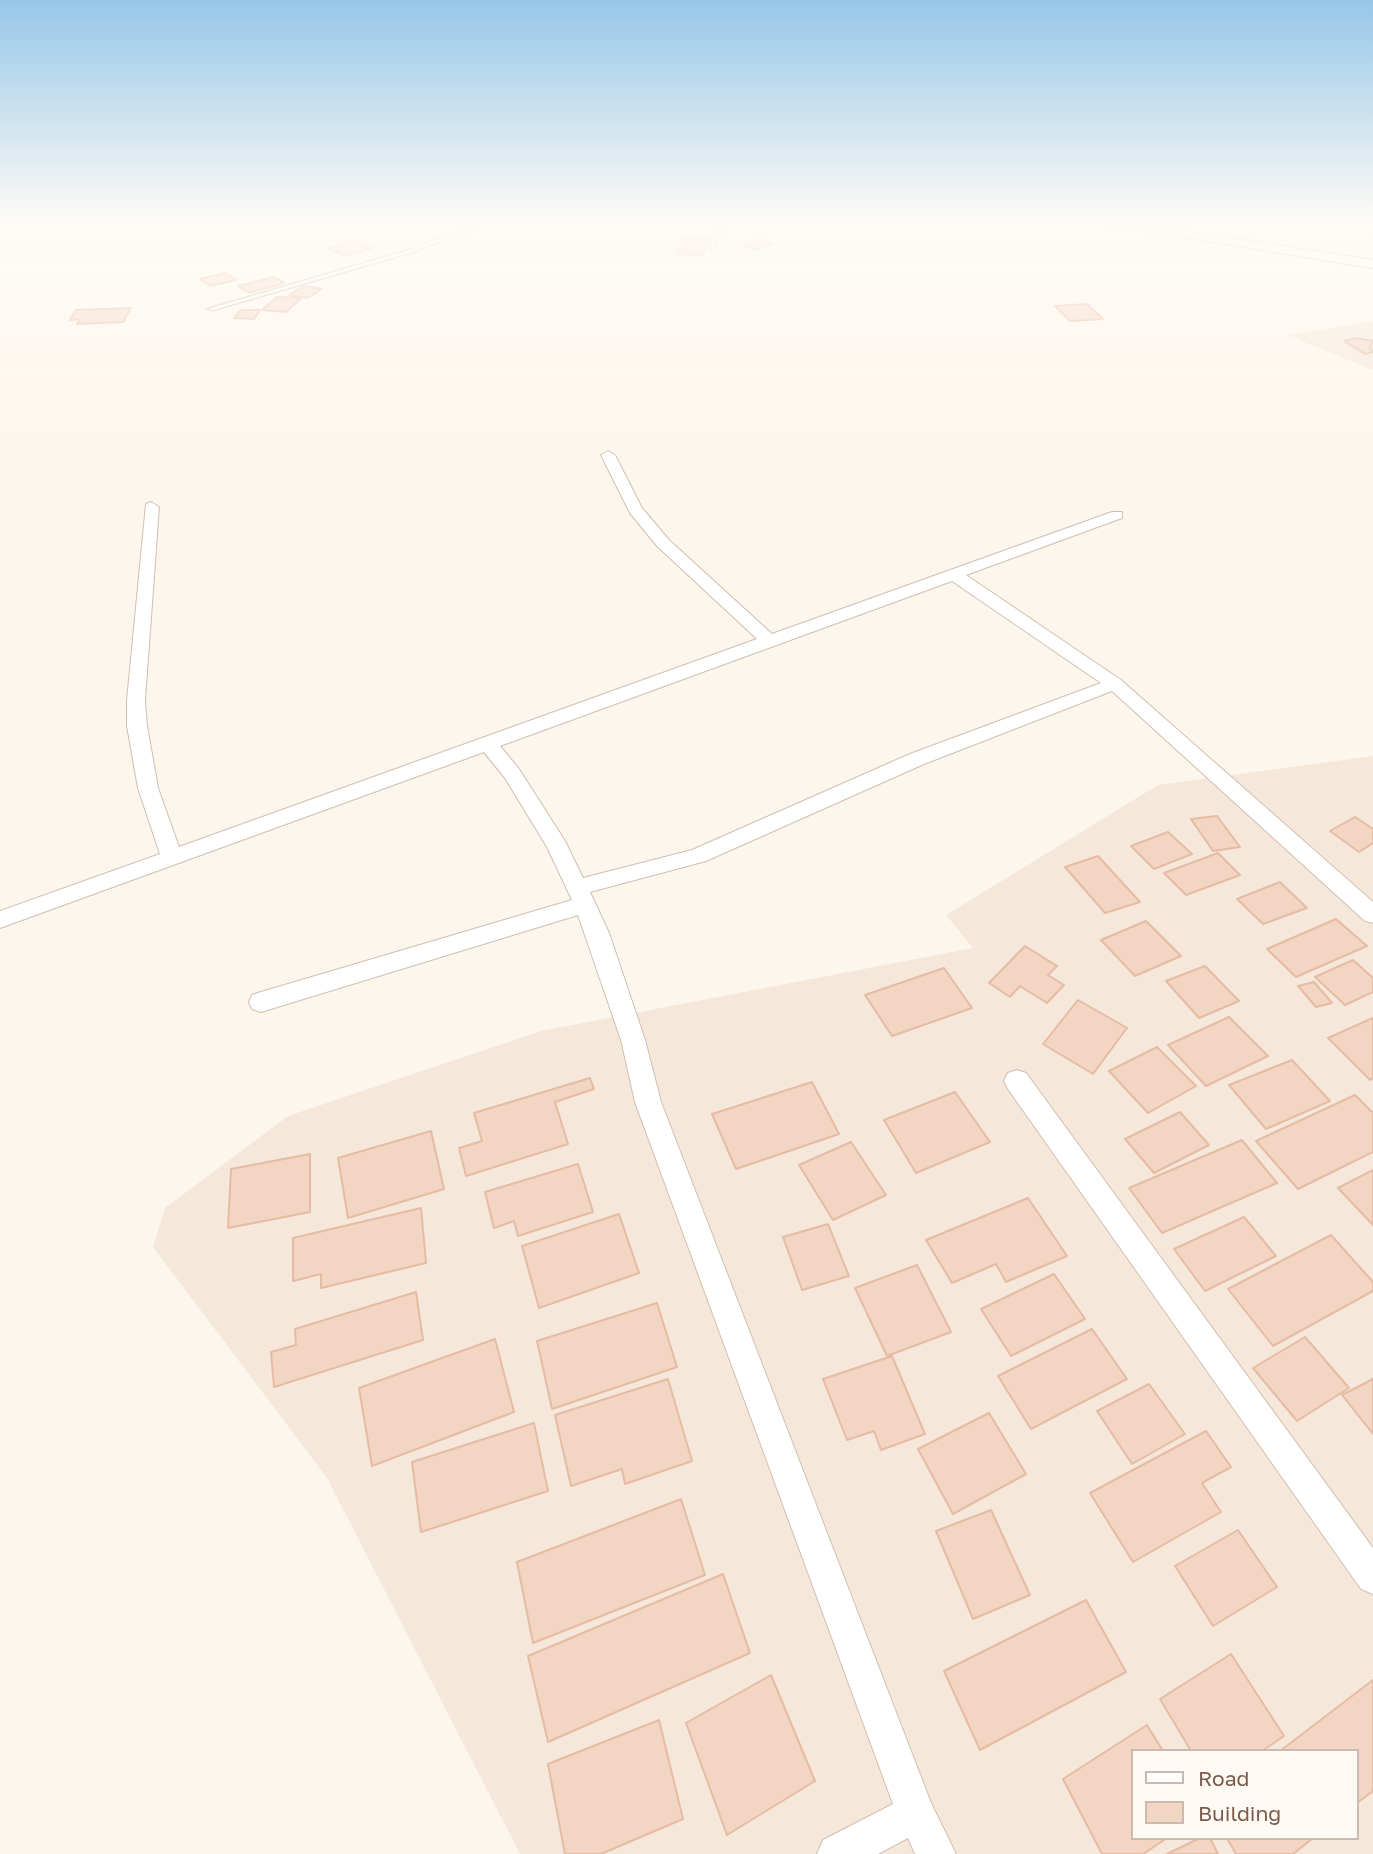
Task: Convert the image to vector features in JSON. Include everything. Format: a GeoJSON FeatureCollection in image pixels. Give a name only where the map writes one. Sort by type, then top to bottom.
{"type":"FeatureCollection","features":[{"type":"Feature","properties":{"kind":"street"},"geometry":{"type":"LineString","coordinates":[[608,455],[635,510],[663,543],[769,640]]}},
{"type":"Feature","properties":{"kind":"street"},"geometry":{"type":"LineString","coordinates":[[150,507],[136,700],[137,726],[148,788],[172,857]]}},
{"type":"Feature","properties":{"kind":"street"},"geometry":{"type":"LineString","coordinates":[[0,919],[1117,515]]}},
{"type":"Feature","properties":{"kind":"street"},"geometry":{"type":"LineString","coordinates":[[953,574],[1115,684],[1373,915]]}},
{"type":"Feature","properties":{"kind":"street"},"geometry":{"type":"LineString","coordinates":[[261,1002],[698,856],[917,759],[1115,684]]}},
{"type":"Feature","properties":{"kind":"street"},"geometry":{"type":"LineString","coordinates":[[487,743],[535,809],[598,933],[616,984],[648,1102],[916,1813],[936,1854]]}},
{"type":"Feature","properties":{"kind":"street"},"geometry":{"type":"LineString","coordinates":[[1017,1081],[1370,1566]]}},
{"type":"Feature","properties":{"kind":"street"},"geometry":{"type":"LineString","coordinates":[[837,1854],[916,1813]]}},
{"type":"Feature","properties":{"kind":"shaded area"},"geometry":{"type":"Polygon","coordinates":[[[1373,321],[1373,370],[1287,335],[1373,321]]]}},
{"type":"Feature","properties":{"kind":"shaded area"},"geometry":{"type":"Polygon","coordinates":[[[1373,756],[1373,1854],[520,1854],[327,1478],[153,1247],[165,1208],[288,1116],[541,1031],[973,948],[946,915],[1158,785],[1373,756]]]}},
{"type":"Feature","properties":{"kind":"building"},"geometry":{"type":"Polygon","coordinates":[[[131,309],[123,322],[77,324],[80,319],[70,320],[76,310],[131,309]]]}},
{"type":"Feature","properties":{"kind":"building"},"geometry":{"type":"Polygon","coordinates":[[[264,309],[290,309],[286,312],[262,310],[264,309]]]}},
{"type":"Feature","properties":{"kind":"building"},"geometry":{"type":"Polygon","coordinates":[[[1058,309],[1092,309],[1103,319],[1070,321],[1058,309]]]}},
{"type":"Feature","properties":{"kind":"building"},"geometry":{"type":"Polygon","coordinates":[[[241,310],[260,310],[254,319],[234,318],[241,310]]]}},
{"type":"Feature","properties":{"kind":"building"},"geometry":{"type":"Polygon","coordinates":[[[1357,338],[1373,341],[1370,347],[1373,352],[1365,354],[1344,341],[1357,338]]]}},
{"type":"Feature","properties":{"kind":"building"},"geometry":{"type":"Polygon","coordinates":[[[1217,816],[1240,847],[1213,851],[1191,819],[1217,816]]]}},
{"type":"Feature","properties":{"kind":"building"},"geometry":{"type":"Polygon","coordinates":[[[1355,817],[1373,829],[1373,843],[1359,852],[1330,831],[1355,817]]]}},
{"type":"Feature","properties":{"kind":"building"},"geometry":{"type":"Polygon","coordinates":[[[1168,832],[1192,854],[1154,869],[1131,846],[1168,832]]]}},
{"type":"Feature","properties":{"kind":"building"},"geometry":{"type":"Polygon","coordinates":[[[1218,853],[1240,875],[1186,895],[1164,873],[1218,853]]]}},
{"type":"Feature","properties":{"kind":"building"},"geometry":{"type":"Polygon","coordinates":[[[1098,856],[1140,902],[1105,913],[1065,867],[1098,856]]]}},
{"type":"Feature","properties":{"kind":"building"},"geometry":{"type":"Polygon","coordinates":[[[1280,882],[1307,908],[1263,924],[1237,899],[1280,882]]]}},
{"type":"Feature","properties":{"kind":"building"},"geometry":{"type":"Polygon","coordinates":[[[1336,919],[1367,946],[1296,977],[1267,949],[1336,919]]]}},
{"type":"Feature","properties":{"kind":"building"},"geometry":{"type":"Polygon","coordinates":[[[1146,921],[1181,956],[1135,976],[1101,940],[1146,921]]]}},
{"type":"Feature","properties":{"kind":"building"},"geometry":{"type":"Polygon","coordinates":[[[1025,946],[1057,966],[1048,975],[1064,985],[1047,1003],[1020,986],[1010,997],[989,983],[1025,946]]]}},
{"type":"Feature","properties":{"kind":"building"},"geometry":{"type":"Polygon","coordinates":[[[1353,960],[1373,978],[1373,992],[1345,1005],[1315,977],[1353,960]]]}},
{"type":"Feature","properties":{"kind":"building"},"geometry":{"type":"Polygon","coordinates":[[[1205,966],[1239,1001],[1199,1018],[1166,981],[1205,966]]]}},
{"type":"Feature","properties":{"kind":"building"},"geometry":{"type":"Polygon","coordinates":[[[944,968],[972,1008],[892,1036],[865,995],[944,968]]]}},
{"type":"Feature","properties":{"kind":"building"},"geometry":{"type":"Polygon","coordinates":[[[1314,982],[1332,1003],[1316,1007],[1298,986],[1314,982]]]}},
{"type":"Feature","properties":{"kind":"building"},"geometry":{"type":"Polygon","coordinates":[[[1078,1000],[1127,1028],[1093,1074],[1043,1044],[1078,1000]]]}},
{"type":"Feature","properties":{"kind":"building"},"geometry":{"type":"Polygon","coordinates":[[[1229,1017],[1268,1056],[1206,1086],[1168,1045],[1229,1017]]]}},
{"type":"Feature","properties":{"kind":"building"},"geometry":{"type":"Polygon","coordinates":[[[1373,1018],[1373,1078],[1370,1080],[1328,1038],[1373,1018]]]}},
{"type":"Feature","properties":{"kind":"building"},"geometry":{"type":"Polygon","coordinates":[[[1157,1047],[1196,1086],[1148,1113],[1109,1071],[1157,1047]]]}},
{"type":"Feature","properties":{"kind":"building"},"geometry":{"type":"Polygon","coordinates":[[[1292,1060],[1330,1101],[1266,1129],[1229,1085],[1292,1060]]]}},
{"type":"Feature","properties":{"kind":"building"},"geometry":{"type":"Polygon","coordinates":[[[590,1078],[594,1089],[555,1102],[568,1144],[466,1176],[459,1148],[482,1141],[474,1113],[590,1078]]]}},
{"type":"Feature","properties":{"kind":"building"},"geometry":{"type":"Polygon","coordinates":[[[812,1082],[839,1134],[736,1169],[712,1114],[812,1082]]]}},
{"type":"Feature","properties":{"kind":"building"},"geometry":{"type":"Polygon","coordinates":[[[955,1092],[990,1142],[916,1173],[884,1120],[955,1092]]]}},
{"type":"Feature","properties":{"kind":"building"},"geometry":{"type":"Polygon","coordinates":[[[1355,1095],[1373,1113],[1373,1152],[1298,1189],[1256,1141],[1355,1095]]]}},
{"type":"Feature","properties":{"kind":"building"},"geometry":{"type":"Polygon","coordinates":[[[1180,1112],[1209,1145],[1154,1173],[1125,1139],[1180,1112]]]}},
{"type":"Feature","properties":{"kind":"building"},"geometry":{"type":"Polygon","coordinates":[[[431,1131],[444,1189],[348,1218],[338,1158],[431,1131]]]}},
{"type":"Feature","properties":{"kind":"building"},"geometry":{"type":"Polygon","coordinates":[[[1242,1140],[1277,1183],[1162,1233],[1129,1188],[1242,1140]]]}},
{"type":"Feature","properties":{"kind":"building"},"geometry":{"type":"Polygon","coordinates":[[[851,1142],[886,1195],[833,1220],[799,1165],[851,1142]]]}},
{"type":"Feature","properties":{"kind":"building"},"geometry":{"type":"Polygon","coordinates":[[[310,1154],[310,1212],[228,1228],[231,1169],[310,1154]]]}},
{"type":"Feature","properties":{"kind":"building"},"geometry":{"type":"Polygon","coordinates":[[[578,1164],[593,1212],[518,1236],[514,1221],[494,1228],[485,1192],[578,1164]]]}},
{"type":"Feature","properties":{"kind":"building"},"geometry":{"type":"Polygon","coordinates":[[[1373,1170],[1373,1225],[1338,1188],[1373,1170]]]}},
{"type":"Feature","properties":{"kind":"building"},"geometry":{"type":"Polygon","coordinates":[[[1028,1198],[1067,1256],[1006,1282],[996,1264],[952,1283],[926,1240],[1028,1198]]]}},
{"type":"Feature","properties":{"kind":"building"},"geometry":{"type":"Polygon","coordinates":[[[421,1208],[426,1263],[321,1288],[321,1274],[293,1281],[293,1238],[421,1208]]]}},
{"type":"Feature","properties":{"kind":"building"},"geometry":{"type":"Polygon","coordinates":[[[619,1214],[639,1273],[539,1308],[522,1246],[619,1214]]]}},
{"type":"Feature","properties":{"kind":"building"},"geometry":{"type":"Polygon","coordinates":[[[1244,1217],[1276,1256],[1205,1291],[1174,1249],[1244,1217]]]}},
{"type":"Feature","properties":{"kind":"building"},"geometry":{"type":"Polygon","coordinates":[[[828,1224],[849,1276],[802,1290],[783,1237],[828,1224]]]}},
{"type":"Feature","properties":{"kind":"building"},"geometry":{"type":"Polygon","coordinates":[[[1331,1235],[1373,1282],[1373,1291],[1273,1346],[1228,1289],[1331,1235]]]}},
{"type":"Feature","properties":{"kind":"building"},"geometry":{"type":"Polygon","coordinates":[[[917,1265],[951,1332],[887,1356],[855,1288],[917,1265]]]}},
{"type":"Feature","properties":{"kind":"building"},"geometry":{"type":"Polygon","coordinates":[[[1054,1274],[1085,1319],[1011,1356],[981,1309],[1054,1274]]]}},
{"type":"Feature","properties":{"kind":"building"},"geometry":{"type":"Polygon","coordinates":[[[416,1292],[423,1340],[274,1387],[271,1352],[296,1345],[295,1329],[416,1292]]]}},
{"type":"Feature","properties":{"kind":"building"},"geometry":{"type":"Polygon","coordinates":[[[657,1303],[677,1367],[552,1409],[537,1341],[657,1303]]]}},
{"type":"Feature","properties":{"kind":"building"},"geometry":{"type":"Polygon","coordinates":[[[1092,1329],[1127,1379],[1031,1429],[998,1376],[1092,1329]]]}},
{"type":"Feature","properties":{"kind":"building"},"geometry":{"type":"Polygon","coordinates":[[[1305,1337],[1349,1388],[1297,1421],[1253,1368],[1305,1337]]]}},
{"type":"Feature","properties":{"kind":"building"},"geometry":{"type":"Polygon","coordinates":[[[495,1339],[514,1412],[372,1466],[359,1388],[495,1339]]]}},
{"type":"Feature","properties":{"kind":"building"},"geometry":{"type":"Polygon","coordinates":[[[892,1356],[925,1434],[881,1450],[874,1431],[847,1440],[823,1379],[892,1356]]]}},
{"type":"Feature","properties":{"kind":"building"},"geometry":{"type":"Polygon","coordinates":[[[668,1379],[692,1461],[625,1484],[622,1469],[571,1486],[555,1415],[668,1379]]]}},
{"type":"Feature","properties":{"kind":"building"},"geometry":{"type":"Polygon","coordinates":[[[1373,1379],[1373,1434],[1342,1395],[1373,1379]]]}},
{"type":"Feature","properties":{"kind":"building"},"geometry":{"type":"Polygon","coordinates":[[[1149,1384],[1185,1434],[1132,1464],[1097,1411],[1149,1384]]]}},
{"type":"Feature","properties":{"kind":"building"},"geometry":{"type":"Polygon","coordinates":[[[989,1413],[1026,1474],[953,1514],[918,1449],[989,1413]]]}},
{"type":"Feature","properties":{"kind":"building"},"geometry":{"type":"Polygon","coordinates":[[[534,1423],[548,1491],[421,1532],[412,1462],[534,1423]]]}},
{"type":"Feature","properties":{"kind":"building"},"geometry":{"type":"Polygon","coordinates":[[[1206,1431],[1231,1467],[1202,1483],[1221,1512],[1133,1562],[1090,1493],[1206,1431]]]}},
{"type":"Feature","properties":{"kind":"building"},"geometry":{"type":"Polygon","coordinates":[[[681,1499],[705,1575],[533,1643],[517,1562],[681,1499]]]}},
{"type":"Feature","properties":{"kind":"building"},"geometry":{"type":"Polygon","coordinates":[[[991,1510],[1030,1595],[973,1619],[936,1531],[991,1510]]]}},
{"type":"Feature","properties":{"kind":"building"},"geometry":{"type":"Polygon","coordinates":[[[1238,1530],[1277,1587],[1213,1626],[1175,1566],[1238,1530]]]}},
{"type":"Feature","properties":{"kind":"building"},"geometry":{"type":"Polygon","coordinates":[[[723,1574],[750,1653],[548,1742],[528,1656],[723,1574]]]}},
{"type":"Feature","properties":{"kind":"building"},"geometry":{"type":"Polygon","coordinates":[[[1086,1600],[1126,1672],[980,1750],[944,1671],[1086,1600]]]}},
{"type":"Feature","properties":{"kind":"building"},"geometry":{"type":"Polygon","coordinates":[[[1231,1654],[1284,1736],[1265,1749],[1190,1749],[1160,1699],[1231,1654]]]}},
{"type":"Feature","properties":{"kind":"building"},"geometry":{"type":"Polygon","coordinates":[[[771,1675],[815,1781],[727,1835],[686,1723],[771,1675]]]}},
{"type":"Feature","properties":{"kind":"building"},"geometry":{"type":"Polygon","coordinates":[[[1373,1680],[1373,1791],[1359,1802],[1359,1749],[1283,1749],[1373,1680]]]}},
{"type":"Feature","properties":{"kind":"building"},"geometry":{"type":"Polygon","coordinates":[[[659,1720],[683,1819],[601,1854],[565,1854],[548,1764],[659,1720]]]}},
{"type":"Feature","properties":{"kind":"building"},"geometry":{"type":"Polygon","coordinates":[[[1147,1725],[1162,1749],[1132,1749],[1132,1840],[1164,1840],[1143,1854],[1102,1854],[1063,1779],[1147,1725]]]}},
{"type":"Feature","properties":{"kind":"building"},"geometry":{"type":"Polygon","coordinates":[[[1196,1840],[1211,1840],[1218,1854],[1167,1854],[1196,1840]]]}},
{"type":"Feature","properties":{"kind":"building"},"geometry":{"type":"Polygon","coordinates":[[[1228,1840],[1310,1840],[1293,1854],[1236,1854],[1228,1840]]]}}]}
